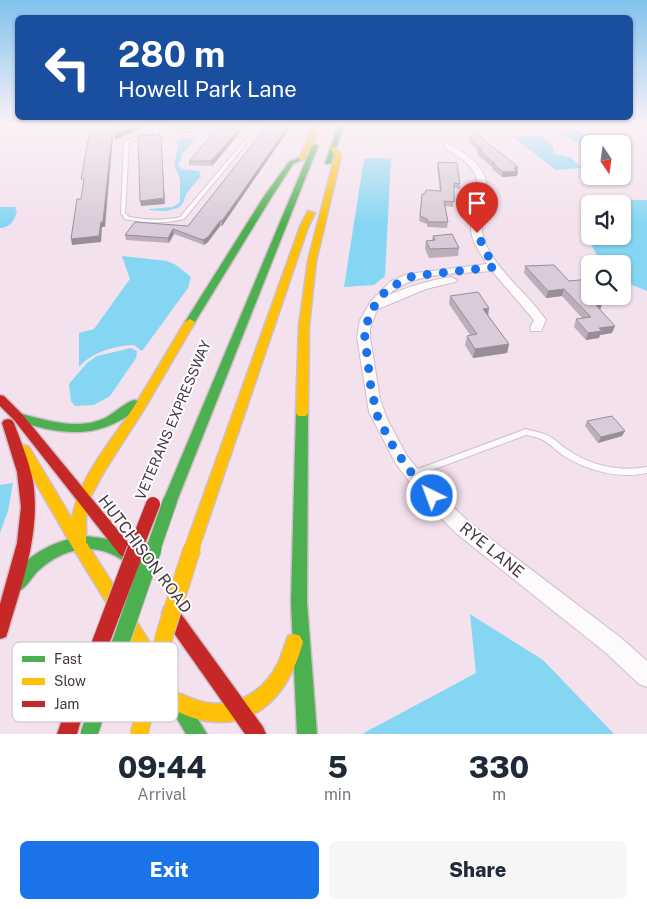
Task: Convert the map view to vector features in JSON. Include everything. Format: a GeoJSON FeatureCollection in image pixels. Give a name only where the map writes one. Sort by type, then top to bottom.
{"type":"FeatureCollection","features":[{"type":"Feature","properties":{"kind":"main road"},"geometry":{"type":"LineString","coordinates":[[121,642],[170,501],[311,157]]}},
{"type":"Feature","properties":{"kind":"main road"},"geometry":{"type":"LineString","coordinates":[[316,175],[322,157]]}},
{"type":"Feature","properties":{"kind":"main road"},"geometry":{"type":"LineString","coordinates":[[163,642],[197,533],[330,157]]}},
{"type":"Feature","properties":{"kind":"main road"},"geometry":{"type":"LineString","coordinates":[[307,734],[299,602],[304,326],[312,261],[338,157]]}},
{"type":"Feature","properties":{"kind":"main road","name":"VETERANS EXPRESSWAY"},"geometry":{"type":"LineString","coordinates":[[213,364],[303,158]]}},
{"type":"Feature","properties":{"kind":"main road"},"geometry":{"type":"LineString","coordinates":[[78,543],[79,518],[84,498],[100,467],[139,408],[161,369],[291,162],[303,158]]}},
{"type":"Feature","properties":{"kind":"main road"},"geometry":{"type":"LineString","coordinates":[[304,227],[302,214],[307,199]]}},
{"type":"Feature","properties":{"kind":"main road"},"geometry":{"type":"LineString","coordinates":[[0,631],[8,606],[25,532],[28,506],[27,487],[13,420],[81,430],[97,428],[124,415],[161,369]]}},
{"type":"Feature","properties":{"kind":"main road","name":"HUTCHISON ROAD"},"geometry":{"type":"LineString","coordinates":[[0,400],[13,420],[78,543],[139,642]]}},
{"type":"Feature","properties":{"kind":"main road","name":"HUTCHISON ROAD"},"geometry":{"type":"LineString","coordinates":[[13,420],[84,498],[153,589]]}},
{"type":"Feature","properties":{"kind":"main road","name":"VETERANS EXPRESSWAY"},"geometry":{"type":"LineString","coordinates":[[100,642],[134,548],[156,497]]}},
{"type":"Feature","properties":{"kind":"main road"},"geometry":{"type":"LineString","coordinates":[[8,606],[18,583],[34,561],[48,551],[60,546],[78,543],[98,543],[114,547],[130,557]]}},
{"type":"Feature","properties":{"kind":"main road"},"geometry":{"type":"LineString","coordinates":[[178,696],[209,712],[238,710],[264,698],[284,678],[293,652],[299,602]]}},
{"type":"Feature","properties":{"kind":"main road","name":"HUTCHISON ROAD"},"geometry":{"type":"LineString","coordinates":[[164,605],[256,734]]}},
{"type":"Feature","properties":{"kind":"main road","name":"HUTCHISON ROAD"},"geometry":{"type":"LineString","coordinates":[[178,704],[198,734]]}},
{"type":"Feature","properties":{"kind":"main road","name":"VETERANS EXPRESSWAY"},"geometry":{"type":"LineString","coordinates":[[67,734],[71,722]]}},
{"type":"Feature","properties":{"kind":"main road"},"geometry":{"type":"LineString","coordinates":[[89,734],[93,722]]}},
{"type":"Feature","properties":{"kind":"street"},"geometry":{"type":"LineString","coordinates":[[464,157],[476,166],[481,174],[483,184],[477,233],[487,254],[498,270],[540,320],[536,328]]}},
{"type":"Feature","properties":{"kind":"street","name":"RYE LANE"},"geometry":{"type":"LineString","coordinates":[[498,270],[436,278],[413,276],[387,289],[373,308],[364,330],[371,388],[378,418],[394,448],[413,475],[459,525],[579,617],[630,659],[647,676]]}},
{"type":"Feature","properties":{"kind":"street","name":"RYE LANE"},"geometry":{"type":"LineString","coordinates":[[373,308],[436,278]]}},
{"type":"Feature","properties":{"kind":"street"},"geometry":{"type":"LineString","coordinates":[[397,284],[409,292]]}},
{"type":"Feature","properties":{"kind":"lane"},"geometry":{"type":"LineString","coordinates":[[125,157],[123,213],[127,218],[163,222],[182,218],[232,157]]}},
{"type":"Feature","properties":{"kind":"lane"},"geometry":{"type":"LineString","coordinates":[[413,475],[526,432],[542,436],[566,454],[594,467],[615,471],[641,472],[647,470]]}},
{"type":"Feature","properties":{"kind":"water"},"geometry":{"type":"Polygon","coordinates":[[[176,157],[181,157],[178,166],[182,169],[199,171],[201,176],[186,194],[183,203],[178,208],[166,211],[148,210],[173,207],[180,202],[180,179],[174,164],[176,157]]]}},
{"type":"Feature","properties":{"kind":"water"},"geometry":{"type":"Polygon","coordinates":[[[539,157],[570,157],[581,168],[556,170],[539,157]]]}},
{"type":"Feature","properties":{"kind":"water"},"geometry":{"type":"Polygon","coordinates":[[[364,159],[391,159],[385,276],[374,285],[344,287],[364,159]]]}},
{"type":"Feature","properties":{"kind":"water"},"geometry":{"type":"Polygon","coordinates":[[[631,200],[647,200],[647,291],[631,284],[631,255],[597,255],[591,245],[631,245],[631,200]]]}},
{"type":"Feature","properties":{"kind":"water"},"geometry":{"type":"Polygon","coordinates":[[[0,207],[15,207],[17,211],[12,223],[0,228],[0,207]]]}},
{"type":"Feature","properties":{"kind":"water"},"geometry":{"type":"Polygon","coordinates":[[[122,256],[167,261],[176,265],[191,277],[188,288],[142,351],[134,345],[111,348],[90,357],[79,367],[79,333],[94,329],[130,279],[122,256]]]}},
{"type":"Feature","properties":{"kind":"water"},"geometry":{"type":"Polygon","coordinates":[[[131,348],[137,351],[136,358],[110,396],[94,405],[75,406],[71,401],[69,384],[87,363],[97,356],[131,348]]]}},
{"type":"Feature","properties":{"kind":"water"},"geometry":{"type":"Polygon","coordinates":[[[13,483],[8,511],[0,533],[0,485],[13,483]]]}},
{"type":"Feature","properties":{"kind":"water"},"geometry":{"type":"Polygon","coordinates":[[[470,614],[543,660],[614,734],[362,734],[476,673],[470,614]]]}},
{"type":"Feature","properties":{"kind":"building"},"geometry":{"type":"Polygon","coordinates":[[[85,157],[110,157],[103,222],[101,222],[99,236],[71,239],[77,199],[81,199],[84,179],[81,179],[85,157]]]}},
{"type":"Feature","properties":{"kind":"building"},"geometry":{"type":"Polygon","coordinates":[[[139,157],[162,157],[164,198],[140,201],[139,157]]]}},
{"type":"Feature","properties":{"kind":"building"},"geometry":{"type":"Polygon","coordinates":[[[192,157],[214,157],[211,161],[189,161],[192,157]]]}},
{"type":"Feature","properties":{"kind":"building"},"geometry":{"type":"Polygon","coordinates":[[[242,157],[267,157],[222,221],[203,240],[173,229],[168,238],[125,235],[135,222],[188,226],[242,157]]]}},
{"type":"Feature","properties":{"kind":"building"},"geometry":{"type":"Polygon","coordinates":[[[487,157],[506,157],[518,167],[514,168],[518,171],[503,172],[493,164],[495,164],[487,157]]]}},
{"type":"Feature","properties":{"kind":"building"},"geometry":{"type":"Polygon","coordinates":[[[438,162],[457,163],[460,184],[454,183],[454,202],[444,201],[448,222],[428,222],[427,219],[420,216],[422,194],[425,194],[426,190],[441,191],[438,162]]]}},
{"type":"Feature","properties":{"kind":"building"},"geometry":{"type":"Polygon","coordinates":[[[452,234],[459,248],[430,249],[426,241],[435,240],[433,236],[452,234]]]}},
{"type":"Feature","properties":{"kind":"building"},"geometry":{"type":"Polygon","coordinates":[[[554,265],[569,281],[581,280],[581,305],[596,305],[615,326],[599,328],[602,331],[588,333],[576,319],[591,317],[564,289],[548,291],[525,266],[554,265]]]}},
{"type":"Feature","properties":{"kind":"building"},"geometry":{"type":"Polygon","coordinates":[[[478,292],[489,308],[483,309],[509,344],[475,349],[467,336],[477,334],[450,296],[478,292]]]}},
{"type":"Feature","properties":{"kind":"building"},"geometry":{"type":"Polygon","coordinates":[[[612,416],[625,431],[601,437],[587,421],[612,416]]]}},
{"type":"Feature","properties":{"kind":"traffic: fast"},"geometry":{"type":"LineString","coordinates":[[170,501],[310,157]]}},
{"type":"Feature","properties":{"kind":"traffic: fast"},"geometry":{"type":"LineString","coordinates":[[328,163],[330,157]]}},
{"type":"Feature","properties":{"kind":"traffic: fast"},"geometry":{"type":"LineString","coordinates":[[190,322],[291,163],[303,158]]}},
{"type":"Feature","properties":{"kind":"traffic: fast"},"geometry":{"type":"LineString","coordinates":[[18,417],[49,426],[64,428],[93,427],[121,415],[134,404]]}},
{"type":"Feature","properties":{"kind":"traffic: fast"},"geometry":{"type":"LineString","coordinates":[[302,413],[299,602],[307,734]]}},
{"type":"Feature","properties":{"kind":"traffic: fast"},"geometry":{"type":"LineString","coordinates":[[121,642],[170,501]]}},
{"type":"Feature","properties":{"kind":"traffic: fast"},"geometry":{"type":"LineString","coordinates":[[17,585],[27,571],[39,560],[53,551],[68,545],[83,542],[99,543],[115,548],[130,557]]}},
{"type":"Feature","properties":{"kind":"traffic: fast"},"geometry":{"type":"LineString","coordinates":[[178,705],[197,734]]}},
{"type":"Feature","properties":{"kind":"traffic: fast"},"geometry":{"type":"LineString","coordinates":[[89,734],[93,722]]}},
{"type":"Feature","properties":{"kind":"traffic: slow"},"geometry":{"type":"LineString","coordinates":[[302,413],[304,326],[312,261],[338,157]]}},
{"type":"Feature","properties":{"kind":"traffic: slow"},"geometry":{"type":"LineString","coordinates":[[197,533],[304,227],[311,213]]}},
{"type":"Feature","properties":{"kind":"traffic: slow"},"geometry":{"type":"LineString","coordinates":[[78,543],[79,518],[83,498],[100,467],[139,408],[190,322]]}},
{"type":"Feature","properties":{"kind":"traffic: slow"},"geometry":{"type":"LineString","coordinates":[[24,450],[78,543],[140,642]]}},
{"type":"Feature","properties":{"kind":"traffic: slow"},"geometry":{"type":"LineString","coordinates":[[163,642],[197,533]]}},
{"type":"Feature","properties":{"kind":"traffic: slow"},"geometry":{"type":"LineString","coordinates":[[178,702],[207,712],[224,713],[239,710],[253,704],[265,696],[275,685],[290,658],[294,642]]}},
{"type":"Feature","properties":{"kind":"traffic: slow"},"geometry":{"type":"LineString","coordinates":[[139,734],[142,722]]}},
{"type":"Feature","properties":{"kind":"traffic: jam"},"geometry":{"type":"LineString","coordinates":[[0,399],[18,417],[125,550]]}},
{"type":"Feature","properties":{"kind":"traffic: jam"},"geometry":{"type":"LineString","coordinates":[[0,631],[16,579],[24,543],[28,507],[24,472],[8,423]]}},
{"type":"Feature","properties":{"kind":"traffic: jam"},"geometry":{"type":"LineString","coordinates":[[101,642],[153,504]]}},
{"type":"Feature","properties":{"kind":"traffic: jam"},"geometry":{"type":"LineString","coordinates":[[170,613],[256,734]]}},
{"type":"Feature","properties":{"kind":"traffic: jam"},"geometry":{"type":"LineString","coordinates":[[67,734],[71,722]]}},
{"type":"Feature","properties":{"kind":"route"},"geometry":{"type":"LineString","coordinates":[[432,496],[418,482],[394,448],[378,418],[371,388],[364,330],[373,308],[387,289],[413,276],[495,267],[477,233]]}}]}
